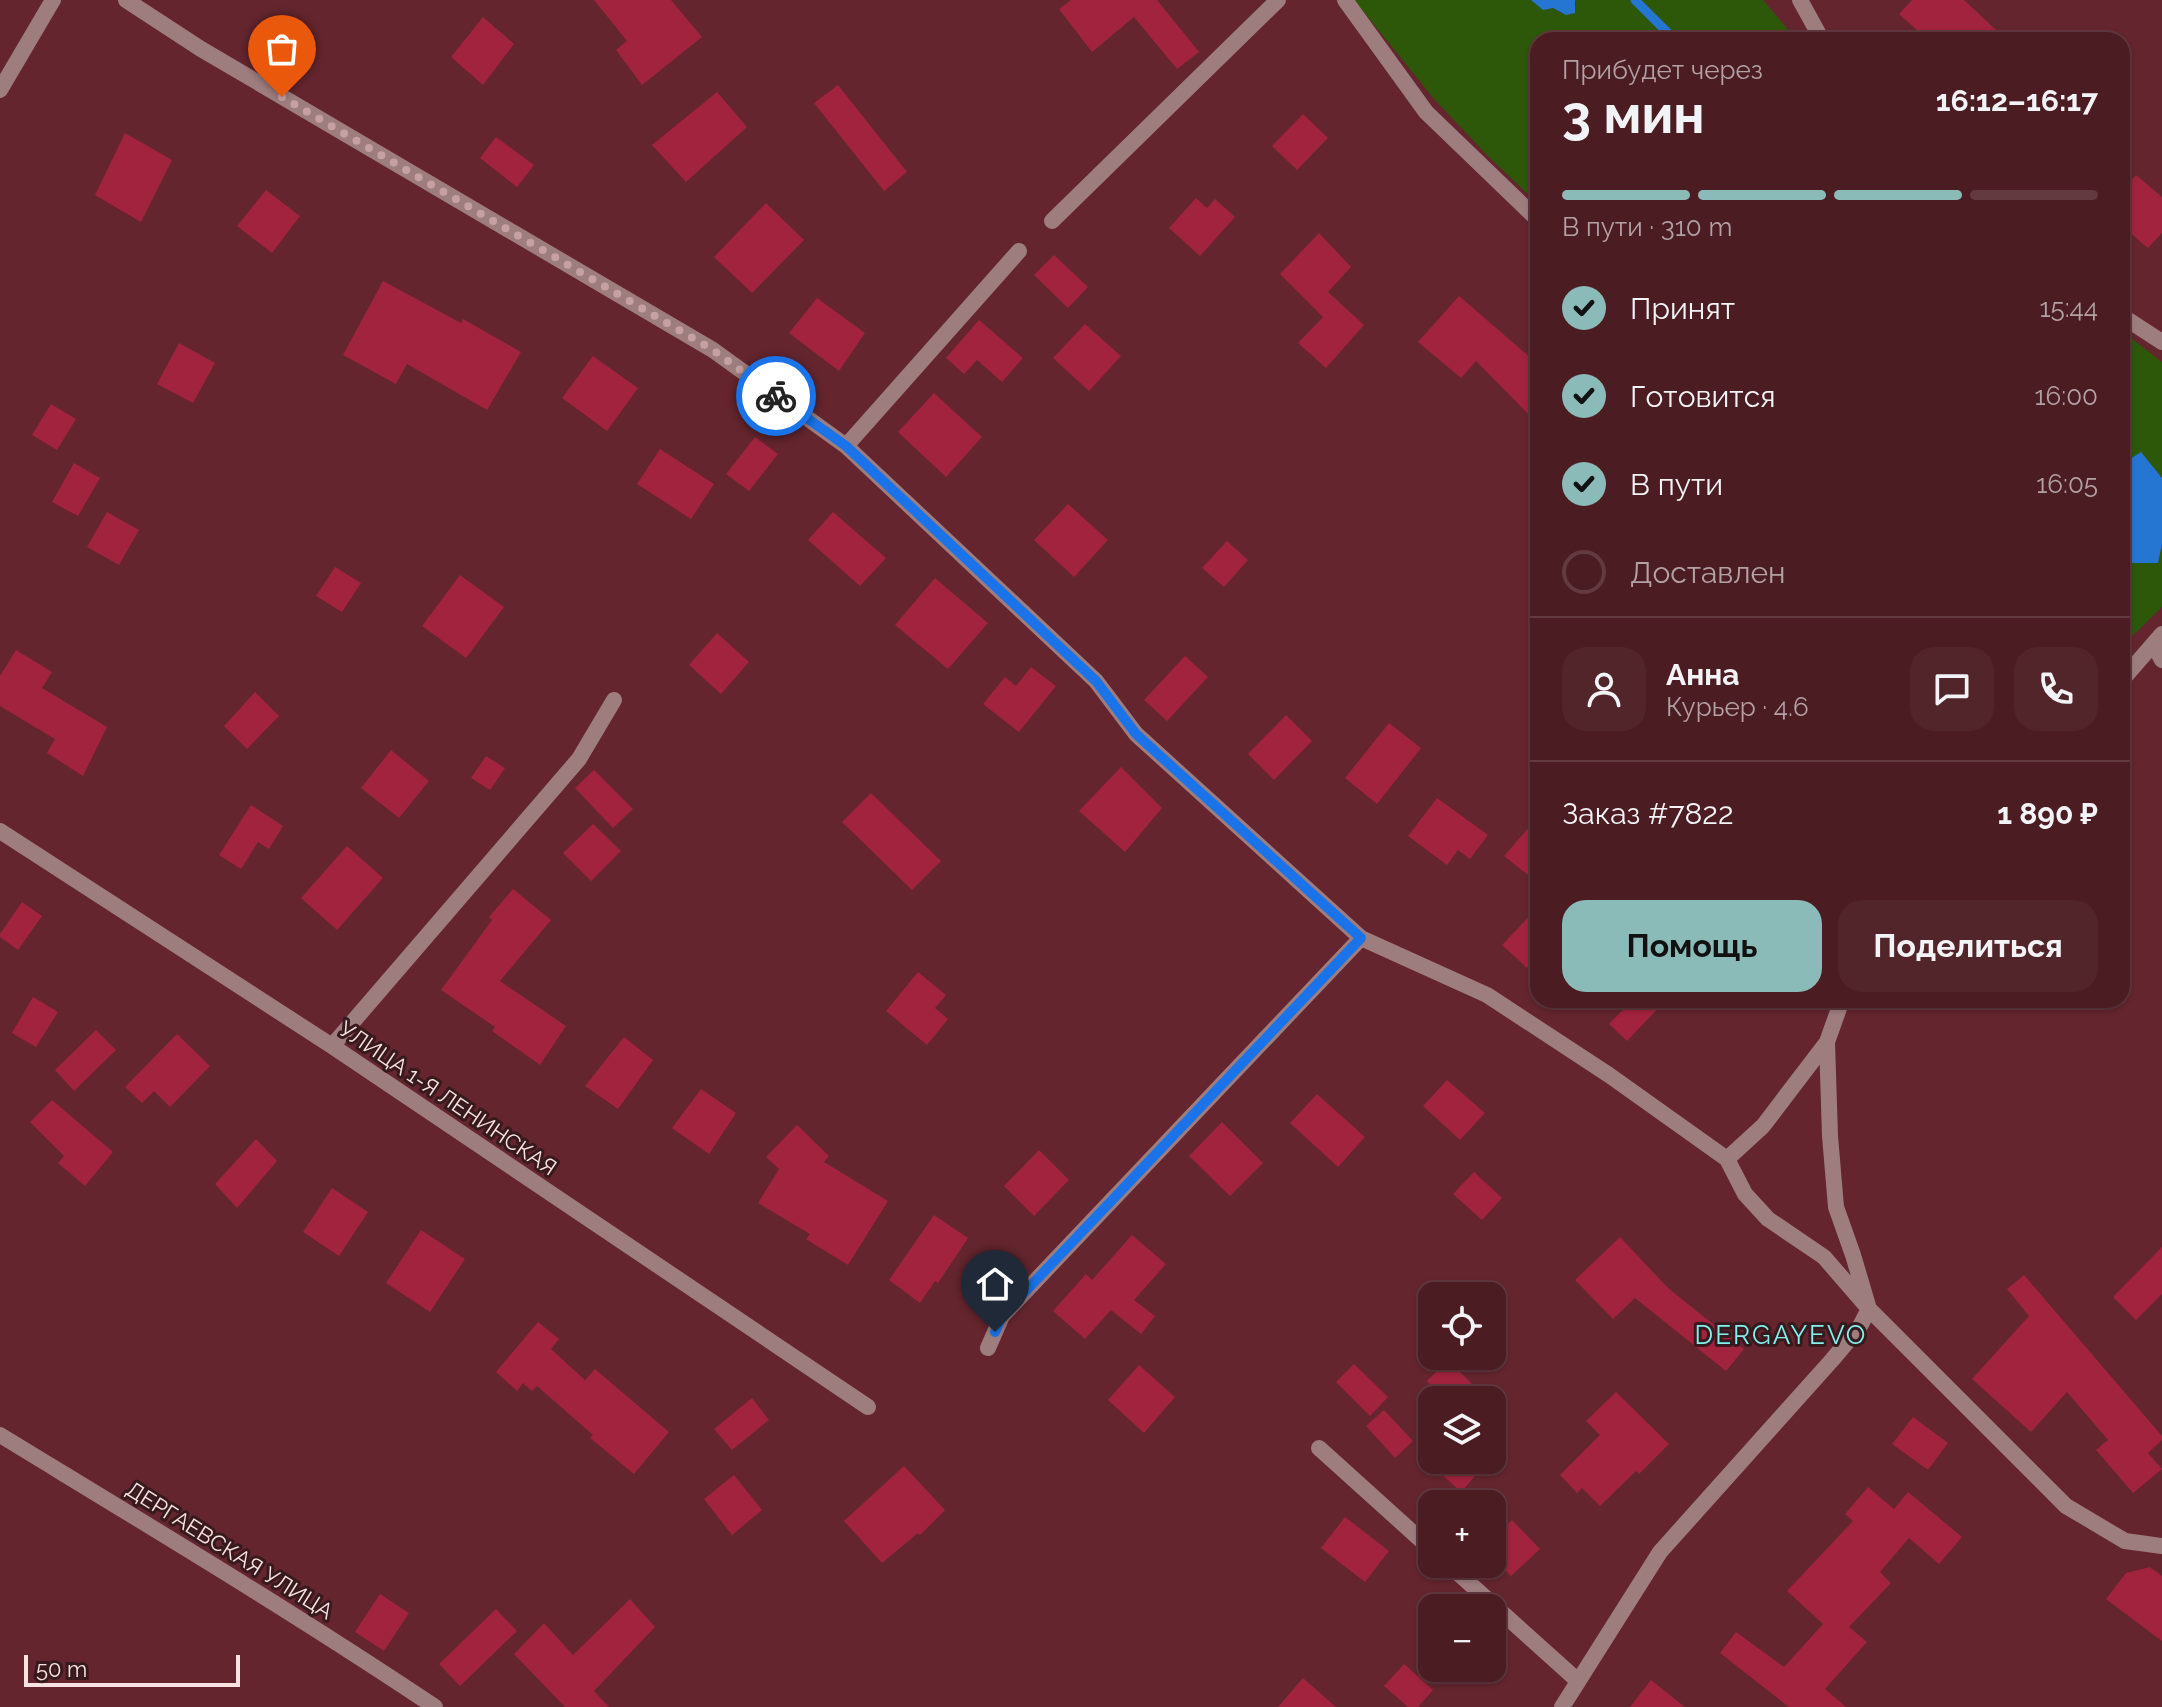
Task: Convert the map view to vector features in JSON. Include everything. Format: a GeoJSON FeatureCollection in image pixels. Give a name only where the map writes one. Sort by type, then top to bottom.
{"type":"FeatureCollection","features":[{"type":"Feature","properties":{"kind":"street"},"geometry":{"type":"LineString","coordinates":[[0,90],[53,0]]}},
{"type":"Feature","properties":{"kind":"street"},"geometry":{"type":"LineString","coordinates":[[126,0],[201,49],[713,350],[846,446],[1096,681],[1136,734],[1361,938],[1487,995],[1609,1075],[1727,1159],[1745,1194],[1768,1219],[1824,1257],[1869,1309],[2066,1506],[2125,1541],[2162,1546]]}},
{"type":"Feature","properties":{"kind":"street"},"geometry":{"type":"LineString","coordinates":[[1052,221],[1278,0]]}},
{"type":"Feature","properties":{"kind":"street"},"geometry":{"type":"LineString","coordinates":[[1345,0],[1426,112],[1530,212]]}},
{"type":"Feature","properties":{"kind":"street"},"geometry":{"type":"LineString","coordinates":[[1800,0],[1818,32]]}},
{"type":"Feature","properties":{"kind":"street"},"geometry":{"type":"LineString","coordinates":[[846,446],[1019,251]]}},
{"type":"Feature","properties":{"kind":"street"},"geometry":{"type":"LineString","coordinates":[[2130,321],[2162,342]]}},
{"type":"Feature","properties":{"kind":"street"},"geometry":{"type":"LineString","coordinates":[[2130,670],[2159,646]]}},
{"type":"Feature","properties":{"kind":"street"},"geometry":{"type":"LineString","coordinates":[[332,1046],[579,759],[614,700]]}},
{"type":"Feature","properties":{"kind":"street","name":"УЛИЦА 1-Я ЛЕНИНСКАЯ"},"geometry":{"type":"LineString","coordinates":[[0,831],[332,1046],[868,1407]]}},
{"type":"Feature","properties":{"kind":"street"},"geometry":{"type":"LineString","coordinates":[[988,1348],[1002,1316],[1361,938]]}},
{"type":"Feature","properties":{"kind":"street"},"geometry":{"type":"LineString","coordinates":[[1727,1159],[1763,1126],[1827,1042],[1839,1008]]}},
{"type":"Feature","properties":{"kind":"street"},"geometry":{"type":"LineString","coordinates":[[1562,1707],[1660,1552],[1832,1360],[1859,1328],[1869,1309],[1836,1207],[1827,1042]]}},
{"type":"Feature","properties":{"kind":"street","name":"ДЕРГАЕВСКАЯ УЛИЦА"},"geometry":{"type":"LineString","coordinates":[[0,1435],[313,1627],[435,1707]]}},
{"type":"Feature","properties":{"kind":"street"},"geometry":{"type":"LineString","coordinates":[[1319,1448],[1418,1537]]}},
{"type":"Feature","properties":{"kind":"street"},"geometry":{"type":"LineString","coordinates":[[1464,1578],[1578,1681]]}},
{"type":"Feature","properties":{"kind":"green space"},"geometry":{"type":"Polygon","coordinates":[[[1354,0],[1531,0],[1561,13],[1576,6],[1575,0],[1763,0],[1790,32],[1530,32],[1530,196],[1435,100],[1354,0]]]}},
{"type":"Feature","properties":{"kind":"green space"},"geometry":{"type":"Polygon","coordinates":[[[2130,337],[2162,362],[2162,478],[2141,453],[2130,459],[2130,337]]]}},
{"type":"Feature","properties":{"kind":"green space"},"geometry":{"type":"Polygon","coordinates":[[[2162,544],[2162,607],[2130,638],[2130,563],[2157,563],[2162,544]]]}},
{"type":"Feature","properties":{"kind":"water"},"geometry":{"type":"Polygon","coordinates":[[[1531,0],[1575,0],[1575,13],[1566,15],[1553,8],[1543,10],[1531,0]]]}},
{"type":"Feature","properties":{"kind":"water"},"geometry":{"type":"Polygon","coordinates":[[[2141,452],[2162,478],[2162,544],[2158,563],[2130,563],[2130,459],[2141,452]]]}},
{"type":"Feature","properties":{"kind":"building"},"geometry":{"type":"Polygon","coordinates":[[[594,0],[671,0],[702,37],[642,85],[616,50],[627,41],[594,0]]]}},
{"type":"Feature","properties":{"kind":"building"},"geometry":{"type":"Polygon","coordinates":[[[1071,0],[1157,0],[1199,52],[1177,69],[1134,17],[1092,52],[1059,9],[1071,0]]]}},
{"type":"Feature","properties":{"kind":"building"},"geometry":{"type":"Polygon","coordinates":[[[1912,0],[1964,0],[1998,32],[1919,32],[1899,14],[1912,0]]]}},
{"type":"Feature","properties":{"kind":"building"},"geometry":{"type":"Polygon","coordinates":[[[483,17],[514,44],[483,85],[451,57],[483,17]]]}},
{"type":"Feature","properties":{"kind":"building"},"geometry":{"type":"Polygon","coordinates":[[[838,85],[907,172],[884,191],[814,103],[838,85]]]}},
{"type":"Feature","properties":{"kind":"building"},"geometry":{"type":"Polygon","coordinates":[[[717,92],[747,127],[686,182],[652,145],[717,92]]]}},
{"type":"Feature","properties":{"kind":"building"},"geometry":{"type":"Polygon","coordinates":[[[1303,114],[1328,138],[1297,170],[1272,146],[1303,114]]]}},
{"type":"Feature","properties":{"kind":"building"},"geometry":{"type":"Polygon","coordinates":[[[125,133],[172,160],[141,222],[95,195],[125,133]]]}},
{"type":"Feature","properties":{"kind":"building"},"geometry":{"type":"Polygon","coordinates":[[[496,137],[534,165],[517,187],[480,158],[496,137]]]}},
{"type":"Feature","properties":{"kind":"building"},"geometry":{"type":"Polygon","coordinates":[[[2136,175],[2162,197],[2162,233],[2148,248],[2130,233],[2130,182],[2136,175]]]}},
{"type":"Feature","properties":{"kind":"building"},"geometry":{"type":"Polygon","coordinates":[[[266,190],[300,216],[272,253],[237,226],[266,190]]]}},
{"type":"Feature","properties":{"kind":"building"},"geometry":{"type":"Polygon","coordinates":[[[1196,198],[1207,208],[1215,199],[1235,217],[1200,256],[1169,228],[1196,198]]]}},
{"type":"Feature","properties":{"kind":"building"},"geometry":{"type":"Polygon","coordinates":[[[766,203],[804,240],[752,293],[714,257],[766,203]]]}},
{"type":"Feature","properties":{"kind":"building"},"geometry":{"type":"Polygon","coordinates":[[[1319,233],[1351,267],[1328,292],[1364,325],[1326,368],[1298,343],[1323,317],[1280,274],[1319,233]]]}},
{"type":"Feature","properties":{"kind":"building"},"geometry":{"type":"Polygon","coordinates":[[[1054,255],[1088,287],[1068,308],[1034,275],[1054,255]]]}},
{"type":"Feature","properties":{"kind":"building"},"geometry":{"type":"Polygon","coordinates":[[[383,281],[461,323],[463,319],[521,352],[487,410],[407,364],[396,384],[343,355],[383,281]]]}},
{"type":"Feature","properties":{"kind":"building"},"geometry":{"type":"Polygon","coordinates":[[[1459,296],[1530,357],[1530,416],[1476,361],[1461,378],[1418,342],[1459,296]]]}},
{"type":"Feature","properties":{"kind":"building"},"geometry":{"type":"Polygon","coordinates":[[[817,298],[865,333],[839,371],[789,333],[817,298]]]}},
{"type":"Feature","properties":{"kind":"building"},"geometry":{"type":"Polygon","coordinates":[[[979,320],[1023,358],[1002,382],[977,360],[964,374],[946,358],[979,320]]]}},
{"type":"Feature","properties":{"kind":"building"},"geometry":{"type":"Polygon","coordinates":[[[1085,324],[1121,356],[1089,391],[1053,358],[1085,324]]]}},
{"type":"Feature","properties":{"kind":"building"},"geometry":{"type":"Polygon","coordinates":[[[179,343],[215,363],[193,403],[157,384],[179,343]]]}},
{"type":"Feature","properties":{"kind":"building"},"geometry":{"type":"Polygon","coordinates":[[[593,356],[638,388],[607,431],[562,398],[593,356]]]}},
{"type":"Feature","properties":{"kind":"building"},"geometry":{"type":"Polygon","coordinates":[[[934,393],[982,437],[946,477],[898,432],[934,393]]]}},
{"type":"Feature","properties":{"kind":"building"},"geometry":{"type":"Polygon","coordinates":[[[51,404],[76,419],[57,450],[32,435],[51,404]]]}},
{"type":"Feature","properties":{"kind":"building"},"geometry":{"type":"Polygon","coordinates":[[[755,437],[778,454],[749,491],[726,474],[755,437]]]}},
{"type":"Feature","properties":{"kind":"building"},"geometry":{"type":"Polygon","coordinates":[[[660,449],[714,484],[691,519],[637,484],[660,449]]]}},
{"type":"Feature","properties":{"kind":"building"},"geometry":{"type":"Polygon","coordinates":[[[74,463],[100,478],[78,516],[52,502],[74,463]]]}},
{"type":"Feature","properties":{"kind":"building"},"geometry":{"type":"Polygon","coordinates":[[[1068,504],[1108,540],[1074,577],[1034,540],[1068,504]]]}},
{"type":"Feature","properties":{"kind":"building"},"geometry":{"type":"Polygon","coordinates":[[[107,512],[139,530],[119,565],[87,547],[107,512]]]}},
{"type":"Feature","properties":{"kind":"building"},"geometry":{"type":"Polygon","coordinates":[[[833,512],[886,558],[860,586],[808,540],[833,512]]]}},
{"type":"Feature","properties":{"kind":"building"},"geometry":{"type":"Polygon","coordinates":[[[1227,541],[1248,560],[1224,587],[1202,568],[1227,541]]]}},
{"type":"Feature","properties":{"kind":"building"},"geometry":{"type":"Polygon","coordinates":[[[335,567],[361,583],[342,612],[316,596],[335,567]]]}},
{"type":"Feature","properties":{"kind":"building"},"geometry":{"type":"Polygon","coordinates":[[[460,575],[504,607],[466,658],[422,626],[460,575]]]}},
{"type":"Feature","properties":{"kind":"building"},"geometry":{"type":"Polygon","coordinates":[[[935,578],[988,623],[948,669],[895,625],[935,578]]]}},
{"type":"Feature","properties":{"kind":"building"},"geometry":{"type":"Polygon","coordinates":[[[717,633],[749,662],[721,694],[689,665],[717,633]]]}},
{"type":"Feature","properties":{"kind":"building"},"geometry":{"type":"Polygon","coordinates":[[[16,650],[52,672],[42,688],[107,727],[83,776],[47,753],[55,739],[0,706],[0,676],[16,650]]]}},
{"type":"Feature","properties":{"kind":"building"},"geometry":{"type":"Polygon","coordinates":[[[1185,656],[1208,677],[1167,721],[1144,700],[1185,656]]]}},
{"type":"Feature","properties":{"kind":"building"},"geometry":{"type":"Polygon","coordinates":[[[1031,667],[1056,686],[1019,732],[983,704],[1005,677],[1016,686],[1031,667]]]}},
{"type":"Feature","properties":{"kind":"building"},"geometry":{"type":"Polygon","coordinates":[[[255,692],[279,716],[247,749],[224,726],[255,692]]]}},
{"type":"Feature","properties":{"kind":"building"},"geometry":{"type":"Polygon","coordinates":[[[1286,715],[1312,741],[1274,780],[1248,754],[1286,715]]]}},
{"type":"Feature","properties":{"kind":"building"},"geometry":{"type":"Polygon","coordinates":[[[1389,723],[1421,748],[1377,804],[1345,778],[1389,723]]]}},
{"type":"Feature","properties":{"kind":"building"},"geometry":{"type":"Polygon","coordinates":[[[391,750],[429,781],[399,818],[361,788],[391,750]]]}},
{"type":"Feature","properties":{"kind":"building"},"geometry":{"type":"Polygon","coordinates":[[[486,756],[505,768],[490,790],[471,778],[486,756]]]}},
{"type":"Feature","properties":{"kind":"building"},"geometry":{"type":"Polygon","coordinates":[[[1121,767],[1162,808],[1125,852],[1079,811],[1121,767]]]}},
{"type":"Feature","properties":{"kind":"building"},"geometry":{"type":"Polygon","coordinates":[[[594,770],[633,809],[613,828],[575,788],[594,770]]]}},
{"type":"Feature","properties":{"kind":"building"},"geometry":{"type":"Polygon","coordinates":[[[871,793],[941,861],[912,890],[842,822],[871,793]]]}},
{"type":"Feature","properties":{"kind":"building"},"geometry":{"type":"Polygon","coordinates":[[[1437,798],[1488,835],[1470,859],[1458,850],[1447,865],[1408,836],[1437,798]]]}},
{"type":"Feature","properties":{"kind":"building"},"geometry":{"type":"Polygon","coordinates":[[[251,805],[283,826],[269,849],[258,842],[241,869],[219,855],[251,805]]]}},
{"type":"Feature","properties":{"kind":"building"},"geometry":{"type":"Polygon","coordinates":[[[593,824],[621,851],[591,881],[563,853],[593,824]]]}},
{"type":"Feature","properties":{"kind":"building"},"geometry":{"type":"Polygon","coordinates":[[[1530,826],[1530,877],[1504,856],[1530,826]]]}},
{"type":"Feature","properties":{"kind":"building"},"geometry":{"type":"Polygon","coordinates":[[[347,846],[383,878],[337,930],[301,898],[347,846]]]}},
{"type":"Feature","properties":{"kind":"building"},"geometry":{"type":"Polygon","coordinates":[[[513,889],[551,920],[500,981],[566,1026],[540,1065],[492,1031],[495,1027],[441,990],[492,920],[489,917],[513,889]]]}},
{"type":"Feature","properties":{"kind":"building"},"geometry":{"type":"Polygon","coordinates":[[[22,902],[42,916],[18,950],[0,934],[22,902]]]}},
{"type":"Feature","properties":{"kind":"building"},"geometry":{"type":"Polygon","coordinates":[[[1530,915],[1530,965],[1527,968],[1502,945],[1530,915]]]}},
{"type":"Feature","properties":{"kind":"building"},"geometry":{"type":"Polygon","coordinates":[[[918,972],[946,995],[935,1008],[948,1019],[927,1045],[886,1011],[918,972]]]}},
{"type":"Feature","properties":{"kind":"building"},"geometry":{"type":"Polygon","coordinates":[[[33,997],[58,1012],[36,1047],[12,1033],[33,997]]]}},
{"type":"Feature","properties":{"kind":"building"},"geometry":{"type":"Polygon","coordinates":[[[1625,1008],[1658,1008],[1627,1041],[1609,1024],[1625,1008]]]}},
{"type":"Feature","properties":{"kind":"building"},"geometry":{"type":"Polygon","coordinates":[[[96,1030],[116,1050],[74,1091],[55,1070],[96,1030]]]}},
{"type":"Feature","properties":{"kind":"building"},"geometry":{"type":"Polygon","coordinates":[[[177,1034],[210,1066],[170,1107],[154,1091],[142,1103],[125,1087],[177,1034]]]}},
{"type":"Feature","properties":{"kind":"building"},"geometry":{"type":"Polygon","coordinates":[[[624,1037],[653,1060],[618,1109],[585,1086],[624,1037]]]}},
{"type":"Feature","properties":{"kind":"building"},"geometry":{"type":"Polygon","coordinates":[[[1447,1080],[1485,1113],[1460,1140],[1423,1106],[1447,1080]]]}},
{"type":"Feature","properties":{"kind":"building"},"geometry":{"type":"Polygon","coordinates":[[[701,1089],[736,1113],[709,1154],[672,1128],[701,1089]]]}},
{"type":"Feature","properties":{"kind":"building"},"geometry":{"type":"Polygon","coordinates":[[[1317,1094],[1365,1137],[1338,1167],[1290,1123],[1317,1094]]]}},
{"type":"Feature","properties":{"kind":"building"},"geometry":{"type":"Polygon","coordinates":[[[52,1100],[113,1152],[85,1186],[58,1163],[64,1156],[30,1122],[52,1100]]]}},
{"type":"Feature","properties":{"kind":"building"},"geometry":{"type":"Polygon","coordinates":[[[1222,1122],[1263,1163],[1230,1196],[1189,1156],[1222,1122]]]}},
{"type":"Feature","properties":{"kind":"building"},"geometry":{"type":"Polygon","coordinates":[[[797,1125],[829,1156],[824,1162],[888,1201],[848,1265],[806,1239],[810,1234],[758,1203],[779,1169],[766,1157],[797,1125]]]}},
{"type":"Feature","properties":{"kind":"building"},"geometry":{"type":"Polygon","coordinates":[[[256,1139],[277,1161],[237,1208],[215,1184],[256,1139]]]}},
{"type":"Feature","properties":{"kind":"building"},"geometry":{"type":"Polygon","coordinates":[[[1039,1150],[1069,1180],[1034,1216],[1004,1186],[1039,1150]]]}},
{"type":"Feature","properties":{"kind":"building"},"geometry":{"type":"Polygon","coordinates":[[[1474,1172],[1502,1198],[1482,1220],[1453,1194],[1474,1172]]]}},
{"type":"Feature","properties":{"kind":"building"},"geometry":{"type":"Polygon","coordinates":[[[332,1188],[368,1212],[339,1256],[303,1232],[332,1188]]]}},
{"type":"Feature","properties":{"kind":"building"},"geometry":{"type":"Polygon","coordinates":[[[934,1215],[968,1238],[938,1283],[935,1281],[920,1303],[889,1280],[934,1215]]]}},
{"type":"Feature","properties":{"kind":"building"},"geometry":{"type":"Polygon","coordinates":[[[421,1230],[465,1259],[430,1312],[386,1283],[421,1230]]]}},
{"type":"Feature","properties":{"kind":"building"},"geometry":{"type":"Polygon","coordinates":[[[1132,1235],[1166,1264],[1134,1300],[1155,1316],[1141,1334],[1111,1310],[1085,1339],[1053,1311],[1086,1274],[1092,1280],[1132,1235]]]}},
{"type":"Feature","properties":{"kind":"building"},"geometry":{"type":"Polygon","coordinates":[[[1620,1237],[1668,1288],[1744,1349],[1726,1371],[1635,1298],[1613,1319],[1575,1280],[1620,1237]]]}},
{"type":"Feature","properties":{"kind":"building"},"geometry":{"type":"Polygon","coordinates":[[[2162,1247],[2162,1294],[2136,1320],[2113,1297],[2162,1247]]]}},
{"type":"Feature","properties":{"kind":"building"},"geometry":{"type":"Polygon","coordinates":[[[2024,1275],[2162,1436],[2162,1440],[2148,1453],[2162,1469],[2133,1493],[2096,1450],[2108,1440],[2067,1392],[2031,1432],[1972,1379],[2029,1316],[2007,1289],[2024,1275]]]}},
{"type":"Feature","properties":{"kind":"building"},"geometry":{"type":"Polygon","coordinates":[[[538,1322],[559,1339],[551,1349],[585,1380],[595,1369],[669,1432],[634,1474],[590,1438],[593,1435],[537,1386],[532,1391],[523,1383],[517,1391],[496,1372],[538,1322]]]}},
{"type":"Feature","properties":{"kind":"building"},"geometry":{"type":"Polygon","coordinates":[[[1354,1364],[1388,1397],[1370,1416],[1336,1382],[1354,1364]]]}},
{"type":"Feature","properties":{"kind":"building"},"geometry":{"type":"Polygon","coordinates":[[[1139,1365],[1175,1397],[1144,1433],[1108,1400],[1139,1365]]]}},
{"type":"Feature","properties":{"kind":"building"},"geometry":{"type":"Polygon","coordinates":[[[1438,1370],[1458,1370],[1474,1386],[1432,1386],[1427,1381],[1438,1370]]]}},
{"type":"Feature","properties":{"kind":"building"},"geometry":{"type":"Polygon","coordinates":[[[1616,1392],[1669,1444],[1600,1506],[1582,1488],[1577,1493],[1560,1475],[1600,1435],[1586,1421],[1616,1392]]]}},
{"type":"Feature","properties":{"kind":"building"},"geometry":{"type":"Polygon","coordinates":[[[752,1398],[769,1420],[732,1450],[714,1429],[752,1398]]]}},
{"type":"Feature","properties":{"kind":"building"},"geometry":{"type":"Polygon","coordinates":[[[1384,1410],[1413,1441],[1395,1458],[1366,1426],[1384,1410]]]}},
{"type":"Feature","properties":{"kind":"building"},"geometry":{"type":"Polygon","coordinates":[[[1913,1417],[1948,1443],[1928,1470],[1892,1444],[1913,1417]]]}},
{"type":"Feature","properties":{"kind":"building"},"geometry":{"type":"Polygon","coordinates":[[[904,1466],[945,1510],[920,1535],[918,1533],[882,1563],[844,1521],[904,1466]]]}},
{"type":"Feature","properties":{"kind":"building"},"geometry":{"type":"Polygon","coordinates":[[[1441,1474],[1477,1474],[1463,1490],[1441,1474]]]}},
{"type":"Feature","properties":{"kind":"building"},"geometry":{"type":"Polygon","coordinates":[[[734,1475],[762,1510],[732,1535],[704,1499],[734,1475]]]}},
{"type":"Feature","properties":{"kind":"building"},"geometry":{"type":"Polygon","coordinates":[[[1868,1487],[1894,1509],[1908,1492],[1962,1537],[1939,1564],[1909,1538],[1880,1572],[1891,1583],[1849,1627],[1867,1642],[1825,1689],[1846,1707],[1789,1707],[1720,1653],[1736,1632],[1784,1667],[1823,1624],[1787,1591],[1853,1521],[1845,1514],[1868,1487]]]}},
{"type":"Feature","properties":{"kind":"building"},"geometry":{"type":"Polygon","coordinates":[[[1345,1517],[1389,1551],[1365,1582],[1321,1548],[1345,1517]]]}},
{"type":"Feature","properties":{"kind":"building"},"geometry":{"type":"Polygon","coordinates":[[[1512,1520],[1540,1549],[1511,1576],[1506,1571],[1506,1525],[1512,1520]]]}},
{"type":"Feature","properties":{"kind":"building"},"geometry":{"type":"Polygon","coordinates":[[[2150,1567],[2162,1576],[2162,1641],[2106,1599],[2126,1573],[2150,1567]]]}},
{"type":"Feature","properties":{"kind":"building"},"geometry":{"type":"Polygon","coordinates":[[[380,1594],[409,1613],[384,1651],[355,1632],[380,1594]]]}},
{"type":"Feature","properties":{"kind":"building"},"geometry":{"type":"Polygon","coordinates":[[[630,1599],[655,1627],[594,1691],[609,1707],[565,1707],[514,1654],[544,1623],[573,1655],[630,1599]]]}},
{"type":"Feature","properties":{"kind":"building"},"geometry":{"type":"Polygon","coordinates":[[[496,1609],[517,1631],[460,1686],[439,1664],[496,1609]]]}},
{"type":"Feature","properties":{"kind":"building"},"geometry":{"type":"Polygon","coordinates":[[[1404,1664],[1418,1677],[1418,1682],[1424,1682],[1433,1690],[1418,1707],[1408,1707],[1384,1686],[1404,1664]]]}},
{"type":"Feature","properties":{"kind":"building"},"geometry":{"type":"Polygon","coordinates":[[[1303,1678],[1336,1707],[1278,1707],[1303,1678]]]}},
{"type":"Feature","properties":{"kind":"building"},"geometry":{"type":"Polygon","coordinates":[[[1651,1680],[1685,1707],[1630,1707],[1651,1680]]]}},
{"type":"Feature","properties":{"kind":"waterway"},"geometry":{"type":"LineString","coordinates":[[1635,0],[1667,32]]}},
{"type":"Feature","properties":{"kind":"way so far"},"geometry":{"type":"LineString","coordinates":[[282,97],[713,350],[776,396]]}},
{"type":"Feature","properties":{"kind":"district","name":"DERGAYEVO"},"geometry":{"type":"Point","coordinates":[1781,1335]}},
{"type":"Feature","properties":{"kind":"route"},"geometry":{"type":"LineString","coordinates":[[776,396],[846,446],[1096,681],[1136,734],[1361,938],[1002,1316],[995,1332]]}}]}
